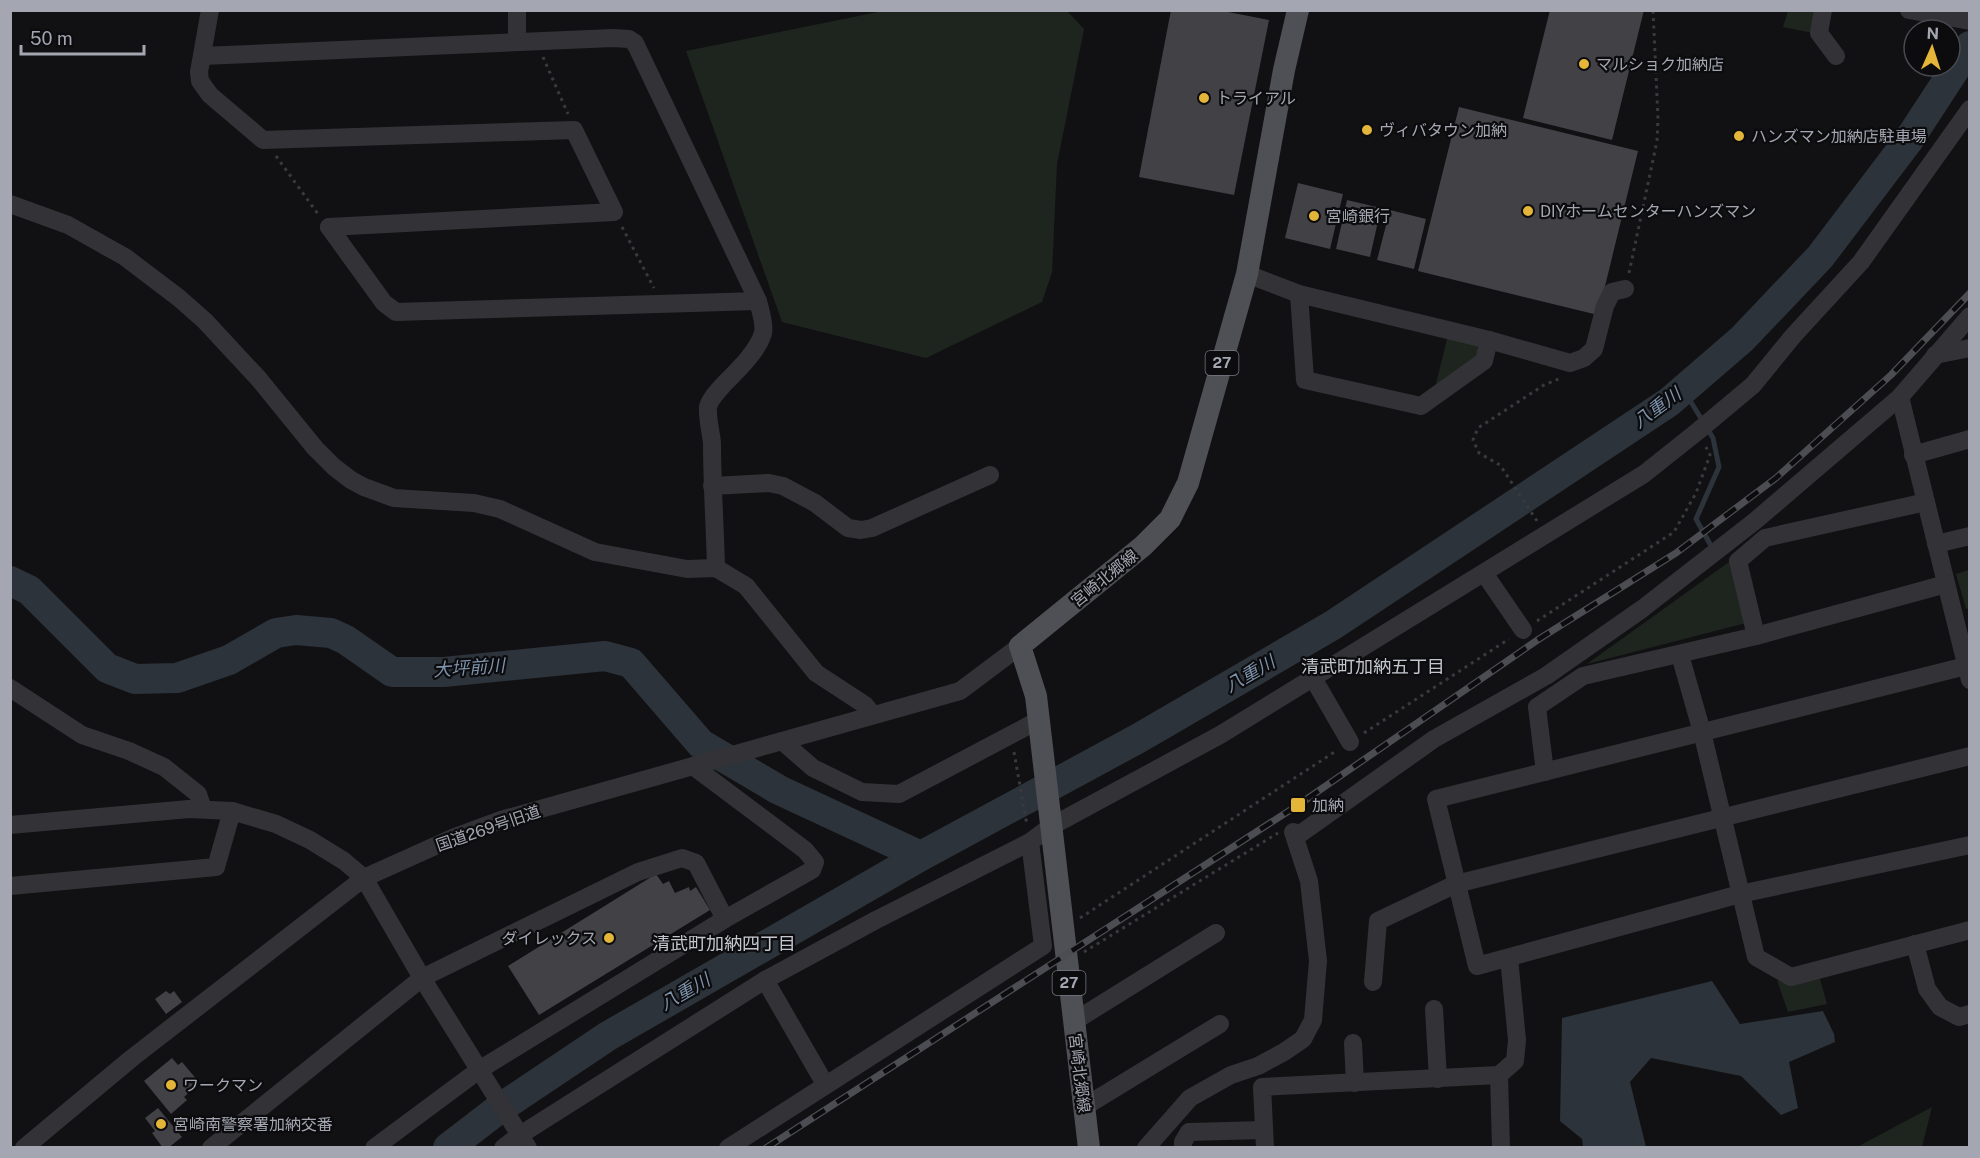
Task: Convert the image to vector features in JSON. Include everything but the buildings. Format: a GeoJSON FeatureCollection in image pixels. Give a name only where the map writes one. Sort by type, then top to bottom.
{"type":"FeatureCollection","features":[{"type":"Feature","properties":{"kind":"main road","name":"宮崎北郷線"},"geometry":{"type":"LineString","coordinates":[[1089,1148],[1040,727],[1034,685],[1020,646],[1143,546],[1170,519],[1188,483],[1247,274],[1284,70],[1298,10]]}},
{"type":"Feature","properties":{"kind":"street"},"geometry":{"type":"LineString","coordinates":[[210,10],[199,72],[200,81],[263,140],[574,130],[614,212],[328,227]]}},
{"type":"Feature","properties":{"kind":"street"},"geometry":{"type":"LineString","coordinates":[[517,10],[517,42]]}},
{"type":"Feature","properties":{"kind":"street"},"geometry":{"type":"LineString","coordinates":[[1823,10],[1819,33],[1836,56]]}},
{"type":"Feature","properties":{"kind":"street"},"geometry":{"type":"LineString","coordinates":[[1909,10],[1970,21]]}},
{"type":"Feature","properties":{"kind":"street"},"geometry":{"type":"LineString","coordinates":[[202,56],[613,38],[629,39],[635,44],[758,301],[763,332],[740,369],[716,393],[708,406],[712,486],[715,498],[716,568]]}},
{"type":"Feature","properties":{"kind":"street"},"geometry":{"type":"LineString","coordinates":[[503,1148],[765,980],[876,920],[1030,842],[1050,823],[1220,735],[1644,474],[1753,385],[1793,336],[1861,262],[1970,108]]}},
{"type":"Feature","properties":{"kind":"street"},"geometry":{"type":"LineString","coordinates":[[10,204],[68,225],[125,257],[172,293],[205,321],[250,369],[315,448],[334,467],[364,487],[394,498],[474,503],[500,509],[595,552],[687,570],[716,568],[746,586],[816,673],[865,705],[873,715]]}},
{"type":"Feature","properties":{"kind":"street"},"geometry":{"type":"LineString","coordinates":[[328,227],[384,303],[396,312],[758,301]]}},
{"type":"Feature","properties":{"kind":"street"},"geometry":{"type":"LineString","coordinates":[[1247,274],[1299,294],[1489,340],[1570,363],[1584,358],[1594,349],[1605,306],[1612,292],[1625,289]]}},
{"type":"Feature","properties":{"kind":"street"},"geometry":{"type":"LineString","coordinates":[[1299,294],[1305,380],[1421,406],[1484,361],[1489,340]]}},
{"type":"Feature","properties":{"kind":"street"},"geometry":{"type":"LineString","coordinates":[[1293,832],[1300,834],[1434,740],[1546,676],[1642,609],[1755,521],[1900,397],[1970,316]]}},
{"type":"Feature","properties":{"kind":"street"},"geometry":{"type":"LineString","coordinates":[[1935,356],[1970,348]]}},
{"type":"Feature","properties":{"kind":"street"},"geometry":{"type":"LineString","coordinates":[[1900,397],[1968,673],[1702,732],[1437,799],[1477,966],[1740,894],[1970,845]]}},
{"type":"Feature","properties":{"kind":"street"},"geometry":{"type":"LineString","coordinates":[[1913,455],[1970,439]]}},
{"type":"Feature","properties":{"kind":"street"},"geometry":{"type":"LineString","coordinates":[[712,486],[769,483],[783,486],[816,503],[849,528],[861,530],[872,528],[990,475]]}},
{"type":"Feature","properties":{"kind":"street"},"geometry":{"type":"LineString","coordinates":[[1756,636],[1738,561],[1765,538],[1926,502]]}},
{"type":"Feature","properties":{"kind":"street"},"geometry":{"type":"LineString","coordinates":[[1936,544],[1970,536]]}},
{"type":"Feature","properties":{"kind":"street"},"geometry":{"type":"LineString","coordinates":[[1484,573],[1523,630]]}},
{"type":"Feature","properties":{"kind":"street"},"geometry":{"type":"LineString","coordinates":[[1545,772],[1537,707],[1583,676],[1756,636],[1946,584]]}},
{"type":"Feature","properties":{"kind":"street","name":"国道269号旧道"},"geometry":{"type":"LineString","coordinates":[[24,1148],[141,1051],[364,878],[455,837],[501,820],[960,691],[1020,646]]}},
{"type":"Feature","properties":{"kind":"street"},"geometry":{"type":"LineString","coordinates":[[1680,655],[1702,732],[1756,957],[1791,977],[1970,930]]}},
{"type":"Feature","properties":{"kind":"street"},"geometry":{"type":"LineString","coordinates":[[1313,678],[1350,742]]}},
{"type":"Feature","properties":{"kind":"street"},"geometry":{"type":"LineString","coordinates":[[10,688],[82,735],[129,751],[164,767],[198,794],[203,809]]}},
{"type":"Feature","properties":{"kind":"street"},"geometry":{"type":"LineString","coordinates":[[782,741],[813,768],[862,792],[899,794],[1011,735],[1040,727]]}},
{"type":"Feature","properties":{"kind":"street"},"geometry":{"type":"LineString","coordinates":[[1373,982],[1378,921],[1456,884],[1970,756]]}},
{"type":"Feature","properties":{"kind":"street"},"geometry":{"type":"LineString","coordinates":[[374,1148],[481,1074],[725,919],[812,870],[815,862],[805,850],[700,764]]}},
{"type":"Feature","properties":{"kind":"street"},"geometry":{"type":"LineString","coordinates":[[10,825],[203,809],[232,811],[276,824],[310,840],[344,861],[364,878],[422,978],[521,1137]]}},
{"type":"Feature","properties":{"kind":"street"},"geometry":{"type":"LineString","coordinates":[[10,886],[216,867],[232,811]]}},
{"type":"Feature","properties":{"kind":"street"},"geometry":{"type":"LineString","coordinates":[[1146,1148],[1190,1098],[1231,1075],[1258,1066],[1284,1052],[1303,1039],[1312,1020],[1318,961],[1309,881],[1293,832]]}},
{"type":"Feature","properties":{"kind":"street"},"geometry":{"type":"LineString","coordinates":[[728,1148],[1043,946],[1030,842]]}},
{"type":"Feature","properties":{"kind":"street"},"geometry":{"type":"LineString","coordinates":[[212,1148],[422,978],[638,872],[681,858],[696,863],[725,919]]}},
{"type":"Feature","properties":{"kind":"street"},"geometry":{"type":"LineString","coordinates":[[1073,1022],[1216,933]]}},
{"type":"Feature","properties":{"kind":"street"},"geometry":{"type":"LineString","coordinates":[[1916,945],[1927,989],[1940,1007],[1959,1017],[1970,1014]]}},
{"type":"Feature","properties":{"kind":"street"},"geometry":{"type":"LineString","coordinates":[[1183,1148],[1183,1142],[1189,1132],[1264,1139],[1262,1087],[1499,1075],[1515,1061],[1516,1040],[1509,958]]}},
{"type":"Feature","properties":{"kind":"street"},"geometry":{"type":"LineString","coordinates":[[765,980],[825,1084]]}},
{"type":"Feature","properties":{"kind":"street"},"geometry":{"type":"LineString","coordinates":[[1434,1009],[1438,1079]]}},
{"type":"Feature","properties":{"kind":"street"},"geometry":{"type":"LineString","coordinates":[[1084,1107],[1220,1024]]}},
{"type":"Feature","properties":{"kind":"street"},"geometry":{"type":"LineString","coordinates":[[1353,1043],[1355,1083]]}},
{"type":"Feature","properties":{"kind":"street"},"geometry":{"type":"LineString","coordinates":[[1499,1075],[1501,1148]]}},
{"type":"Feature","properties":{"kind":"path"},"geometry":{"type":"LineString","coordinates":[[1625,289],[1657,141],[1653,10]]}},
{"type":"Feature","properties":{"kind":"path"},"geometry":{"type":"LineString","coordinates":[[536,42],[574,130]]}},
{"type":"Feature","properties":{"kind":"path"},"geometry":{"type":"LineString","coordinates":[[263,140],[328,227]]}},
{"type":"Feature","properties":{"kind":"path"},"geometry":{"type":"LineString","coordinates":[[614,212],[662,304]]}},
{"type":"Feature","properties":{"kind":"path"},"geometry":{"type":"LineString","coordinates":[[1538,523],[1500,465],[1479,453],[1473,440],[1478,428],[1544,385],[1570,376]]}},
{"type":"Feature","properties":{"kind":"path"},"geometry":{"type":"LineString","coordinates":[[1063,929],[1674,532],[1696,493],[1710,455],[1698,431]]}},
{"type":"Feature","properties":{"kind":"path"},"geometry":{"type":"LineString","coordinates":[[1011,735],[1030,842]]}},
{"type":"Feature","properties":{"kind":"path"},"geometry":{"type":"LineString","coordinates":[[1067,963],[1285,828],[1293,832]]}},
{"type":"Feature","properties":{"kind":"shaded area"},"geometry":{"type":"Polygon","coordinates":[[[888,10],[1067,11],[1084,29],[1057,164],[1052,272],[1042,302],[926,358],[782,322],[686,51],[888,10]]]}},
{"type":"Feature","properties":{"kind":"shaded area"},"geometry":{"type":"Polygon","coordinates":[[[1788,11],[1818,11],[1813,33],[1783,27],[1788,11]]]}},
{"type":"Feature","properties":{"kind":"shaded area"},"geometry":{"type":"Polygon","coordinates":[[[1448,335],[1475,342],[1480,351],[1476,358],[1435,388],[1448,335]]]}},
{"type":"Feature","properties":{"kind":"shaded area"},"geometry":{"type":"Polygon","coordinates":[[[1729,562],[1746,623],[1587,664],[1729,562]]]}},
{"type":"Feature","properties":{"kind":"shaded area"},"geometry":{"type":"Polygon","coordinates":[[[1969,570],[1969,608],[1966,609],[1956,574],[1969,570]]]}},
{"type":"Feature","properties":{"kind":"shaded area"},"geometry":{"type":"Polygon","coordinates":[[[1820,979],[1827,1004],[1788,1012],[1777,980],[1790,985],[1820,979]]]}},
{"type":"Feature","properties":{"kind":"shaded area"},"geometry":{"type":"Polygon","coordinates":[[[1712,981],[1740,1024],[1823,1011],[1834,1034],[1835,1042],[1789,1062],[1798,1108],[1781,1115],[1741,1076],[1651,1058],[1630,1082],[1646,1147],[1583,1147],[1582,1139],[1560,1121],[1562,1018],[1712,981]]]}},
{"type":"Feature","properties":{"kind":"shaded area"},"geometry":{"type":"Polygon","coordinates":[[[1932,1107],[1922,1147],[1857,1147],[1932,1107]]]}},
{"type":"Feature","properties":{"kind":"waterway","name":"八重川"},"geometry":{"type":"LineString","coordinates":[[448,1148],[496,1111],[608,1036],[921,856],[1139,738],[1333,625],[1669,402],[1742,339],[1820,257],[1908,141],[1970,46]]}},
{"type":"Feature","properties":{"kind":"waterway"},"geometry":{"type":"LineString","coordinates":[[1683,389],[1713,438],[1719,467],[1696,519],[1710,544]]}},
{"type":"Feature","properties":{"kind":"waterway","name":"大坪前川"},"geometry":{"type":"LineString","coordinates":[[10,581],[29,590],[107,668],[135,679],[177,678],[229,660],[276,633],[296,630],[331,633],[346,640],[392,672],[444,672],[605,656],[631,663],[701,744],[779,790],[921,856]]}},
{"type":"Feature","properties":{"kind":"railway"},"geometry":{"type":"LineString","coordinates":[[766,1148],[1298,805],[1539,639],[1676,553],[1776,478],[1891,375],[1970,293]]}},
{"type":"Feature","properties":{"kind":"place","name":"マルショク加納店"},"geometry":{"type":"Point","coordinates":[1584,64]}},
{"type":"Feature","properties":{"kind":"place","name":"トライアル"},"geometry":{"type":"Point","coordinates":[1204,98]}},
{"type":"Feature","properties":{"kind":"place","name":"ヴィバタウン加納"},"geometry":{"type":"Point","coordinates":[1367,130]}},
{"type":"Feature","properties":{"kind":"place","name":"ハンズマン加納店駐車場"},"geometry":{"type":"Point","coordinates":[1739,136]}},
{"type":"Feature","properties":{"kind":"place","name":"DIYホームセンターハンズマン"},"geometry":{"type":"Point","coordinates":[1528,211]}},
{"type":"Feature","properties":{"kind":"place","name":"宮崎銀行"},"geometry":{"type":"Point","coordinates":[1314,216]}},
{"type":"Feature","properties":{"kind":"place","name":"加納"},"geometry":{"type":"Point","coordinates":[1298,805]}},
{"type":"Feature","properties":{"kind":"place","name":"ダイレックス"},"geometry":{"type":"Point","coordinates":[609,938]}},
{"type":"Feature","properties":{"kind":"place","name":"ワークマン"},"geometry":{"type":"Point","coordinates":[171,1085]}},
{"type":"Feature","properties":{"kind":"place","name":"宮崎南警察署加納交番"},"geometry":{"type":"Point","coordinates":[161,1124]}},
{"type":"Feature","properties":{"kind":"district","name":"清武町加納五丁目"},"geometry":{"type":"Point","coordinates":[1373,667]}},
{"type":"Feature","properties":{"kind":"district","name":"清武町加納四丁目"},"geometry":{"type":"Point","coordinates":[724,944]}}]}
